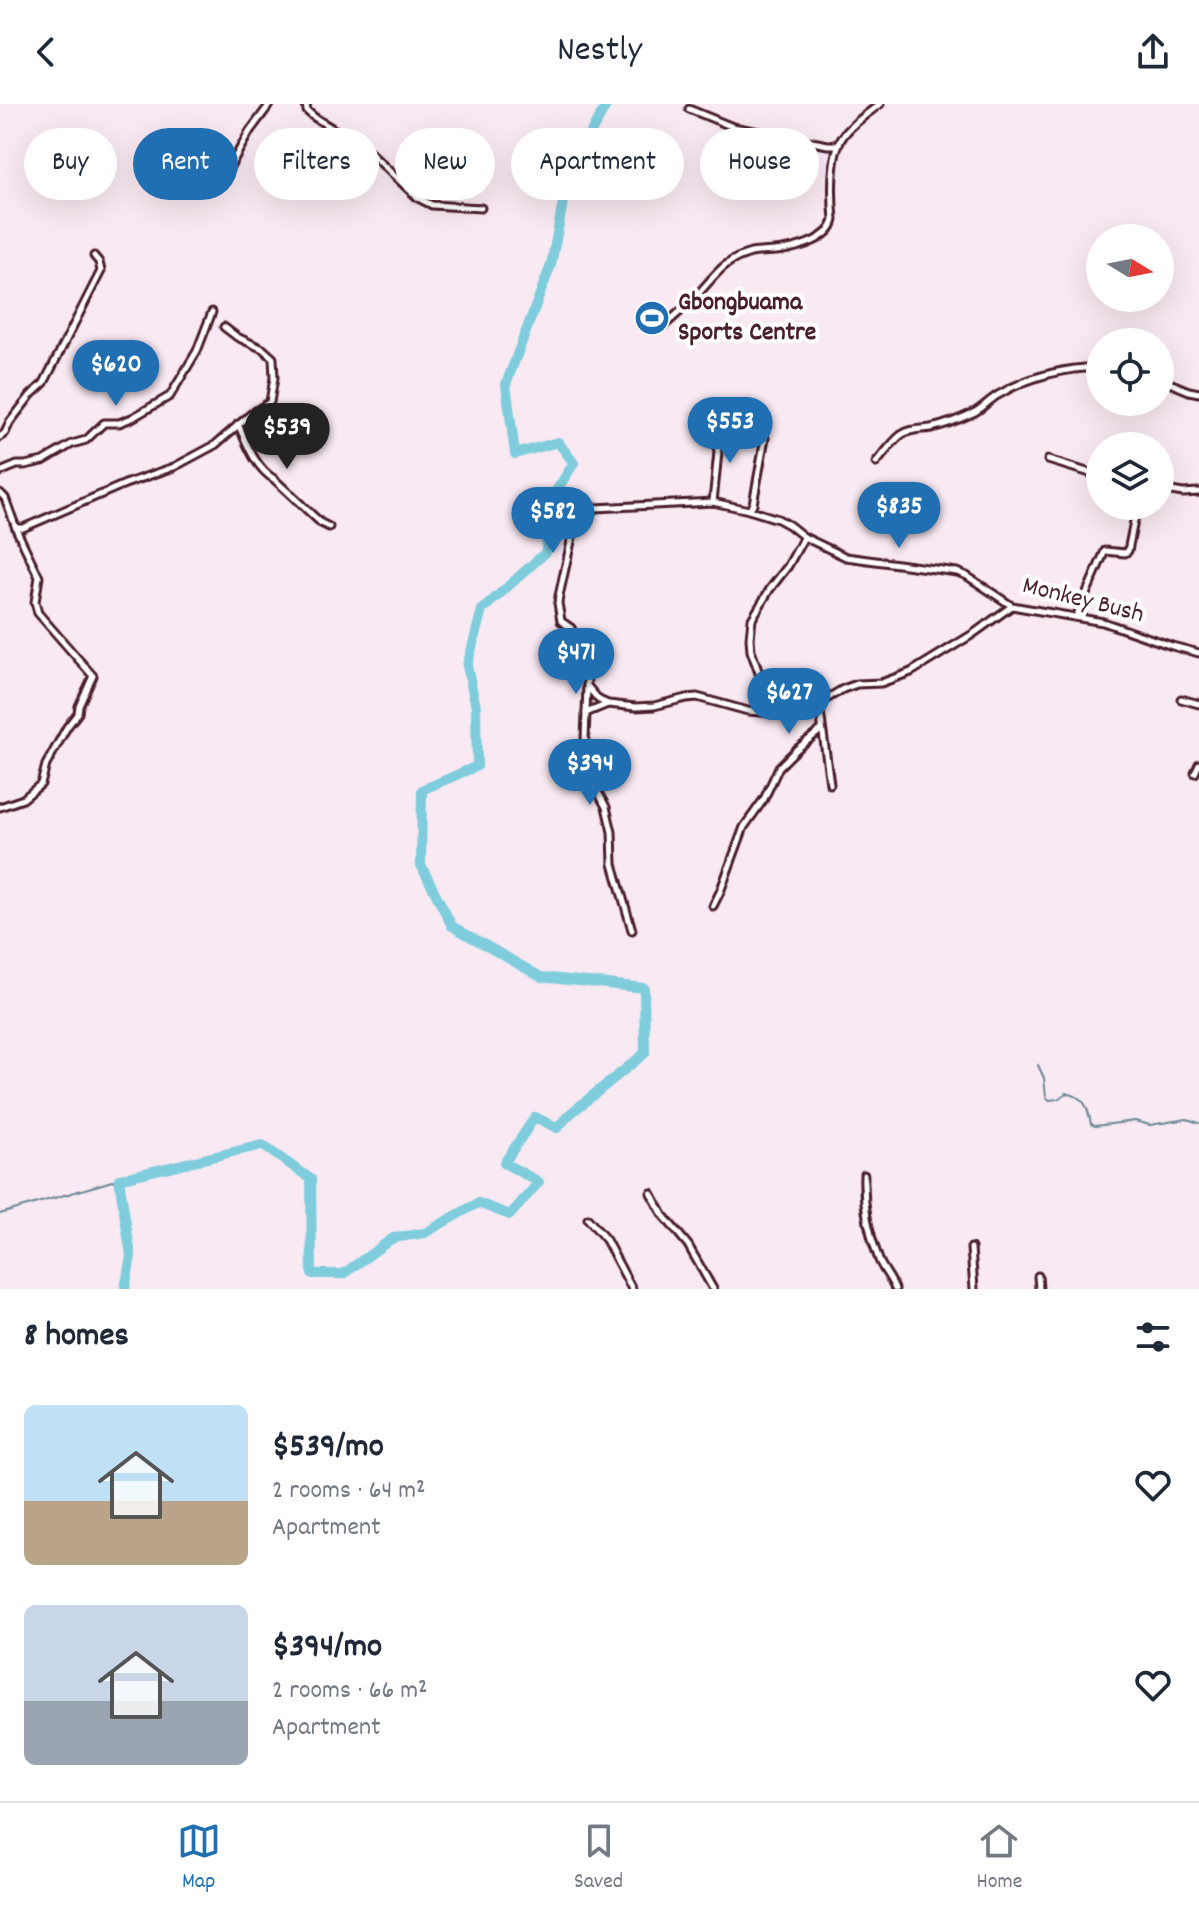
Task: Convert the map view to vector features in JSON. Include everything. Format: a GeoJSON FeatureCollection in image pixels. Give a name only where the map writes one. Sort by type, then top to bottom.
{"type":"FeatureCollection","features":[{"type":"Feature","properties":{"kind":"street"},"geometry":{"type":"LineString","coordinates":[[238,152],[270,104]]}},
{"type":"Feature","properties":{"kind":"street"},"geometry":{"type":"LineString","coordinates":[[306,104],[307,111],[314,117],[368,151],[418,198],[432,205],[481,208]]}},
{"type":"Feature","properties":{"kind":"street"},"geometry":{"type":"LineString","coordinates":[[665,325],[696,297],[722,266],[762,251],[784,250],[829,233],[834,225],[833,179],[838,145],[843,135],[880,104]]}},
{"type":"Feature","properties":{"kind":"street"},"geometry":{"type":"LineString","coordinates":[[689,109],[733,127],[838,145]]}},
{"type":"Feature","properties":{"kind":"street"},"geometry":{"type":"LineString","coordinates":[[0,437],[31,395],[44,383],[66,336],[81,313],[101,271],[94,256]]}},
{"type":"Feature","properties":{"kind":"street"},"geometry":{"type":"LineString","coordinates":[[0,472],[17,465],[43,461],[72,444],[86,440],[104,423],[119,423],[132,418],[170,396],[197,351],[212,312]]}},
{"type":"Feature","properties":{"kind":"street"},"geometry":{"type":"LineString","coordinates":[[16,528],[23,528],[125,484],[174,467],[215,445],[270,402],[274,364],[269,353],[224,327]]}},
{"type":"Feature","properties":{"kind":"street"},"geometry":{"type":"LineString","coordinates":[[876,463],[906,432],[932,428],[965,416],[996,396],[1037,378],[1086,368]]}},
{"type":"Feature","properties":{"kind":"street"},"geometry":{"type":"LineString","coordinates":[[1174,384],[1199,393]]}},
{"type":"Feature","properties":{"kind":"street"},"geometry":{"type":"LineString","coordinates":[[238,424],[262,469],[311,515],[329,527]]}},
{"type":"Feature","properties":{"kind":"street"},"geometry":{"type":"LineString","coordinates":[[749,510],[753,504],[765,438]]}},
{"type":"Feature","properties":{"kind":"street"},"geometry":{"type":"LineString","coordinates":[[713,502],[718,452],[714,443]]}},
{"type":"Feature","properties":{"kind":"street"},"geometry":{"type":"LineString","coordinates":[[1048,460],[1086,472]]}},
{"type":"Feature","properties":{"kind":"street"},"geometry":{"type":"LineString","coordinates":[[1174,491],[1199,492]]}},
{"type":"Feature","properties":{"kind":"street"},"geometry":{"type":"LineString","coordinates":[[0,493],[39,577],[35,602],[38,613],[93,676],[78,713],[46,765],[41,784],[23,799],[0,807]]}},
{"type":"Feature","properties":{"kind":"street","name":"Monkey Bush"},"geometry":{"type":"LineString","coordinates":[[587,686],[584,653],[571,628],[561,621],[558,603],[574,528],[595,508],[713,502],[749,510],[789,525],[804,537],[855,560],[957,572],[1012,606],[1120,627],[1199,653]]}},
{"type":"Feature","properties":{"kind":"street"},"geometry":{"type":"LineString","coordinates":[[1076,617],[1105,551],[1128,551],[1134,520]]}},
{"type":"Feature","properties":{"kind":"street"},"geometry":{"type":"LineString","coordinates":[[772,714],[751,651],[752,619],[804,537]]}},
{"type":"Feature","properties":{"kind":"street"},"geometry":{"type":"LineString","coordinates":[[587,686],[599,700],[608,704],[654,706],[697,697],[748,711],[797,713],[808,710],[843,689],[857,684],[881,683],[911,672],[1012,606]]}},
{"type":"Feature","properties":{"kind":"street"},"geometry":{"type":"LineString","coordinates":[[587,686],[584,766],[606,807],[612,832],[613,864],[632,930]]}},
{"type":"Feature","properties":{"kind":"street"},"geometry":{"type":"LineString","coordinates":[[1181,699],[1199,704]]}},
{"type":"Feature","properties":{"kind":"street"},"geometry":{"type":"LineString","coordinates":[[586,713],[608,704]]}},
{"type":"Feature","properties":{"kind":"street"},"geometry":{"type":"LineString","coordinates":[[819,704],[830,784]]}},
{"type":"Feature","properties":{"kind":"street"},"geometry":{"type":"LineString","coordinates":[[713,906],[744,827],[764,799],[779,767],[821,730]]}},
{"type":"Feature","properties":{"kind":"street"},"geometry":{"type":"LineString","coordinates":[[1195,773],[1199,764]]}},
{"type":"Feature","properties":{"kind":"street"},"geometry":{"type":"LineString","coordinates":[[864,1175],[869,1224],[879,1260],[895,1289]]}},
{"type":"Feature","properties":{"kind":"street"},"geometry":{"type":"LineString","coordinates":[[651,1193],[663,1215],[693,1253],[713,1289]]}},
{"type":"Feature","properties":{"kind":"street"},"geometry":{"type":"LineString","coordinates":[[588,1219],[606,1240],[632,1289]]}},
{"type":"Feature","properties":{"kind":"street"},"geometry":{"type":"LineString","coordinates":[[971,1248],[974,1289]]}},
{"type":"Feature","properties":{"kind":"street"},"geometry":{"type":"LineString","coordinates":[[1038,1276],[1039,1289]]}},
{"type":"Feature","properties":{"kind":"waterway"},"geometry":{"type":"LineString","coordinates":[[125,1289],[131,1256],[119,1179],[262,1145],[311,1179],[312,1274],[343,1274],[393,1238],[425,1233],[478,1203],[510,1215],[539,1182],[504,1163],[535,1117],[557,1128],[645,1053],[644,988],[541,977],[452,926],[421,865],[422,790],[477,766],[476,707],[467,666],[482,610],[546,552],[549,502],[574,463],[558,442],[515,454],[506,384],[551,265],[569,171],[607,104]]}},
{"type":"Feature","properties":{"kind":"waterway"},"geometry":{"type":"LineString","coordinates":[[1038,1065],[1049,1100],[1058,1099],[1066,1093],[1078,1097],[1091,1124],[1095,1126],[1135,1121],[1150,1125],[1187,1119],[1199,1123]]}},
{"type":"Feature","properties":{"kind":"waterway"},"geometry":{"type":"LineString","coordinates":[[0,1214],[119,1179]]}},
{"type":"Feature","properties":{"kind":"place","name":"Gbongbuama Sports Centre"},"geometry":{"type":"Point","coordinates":[652,318]}}]}
